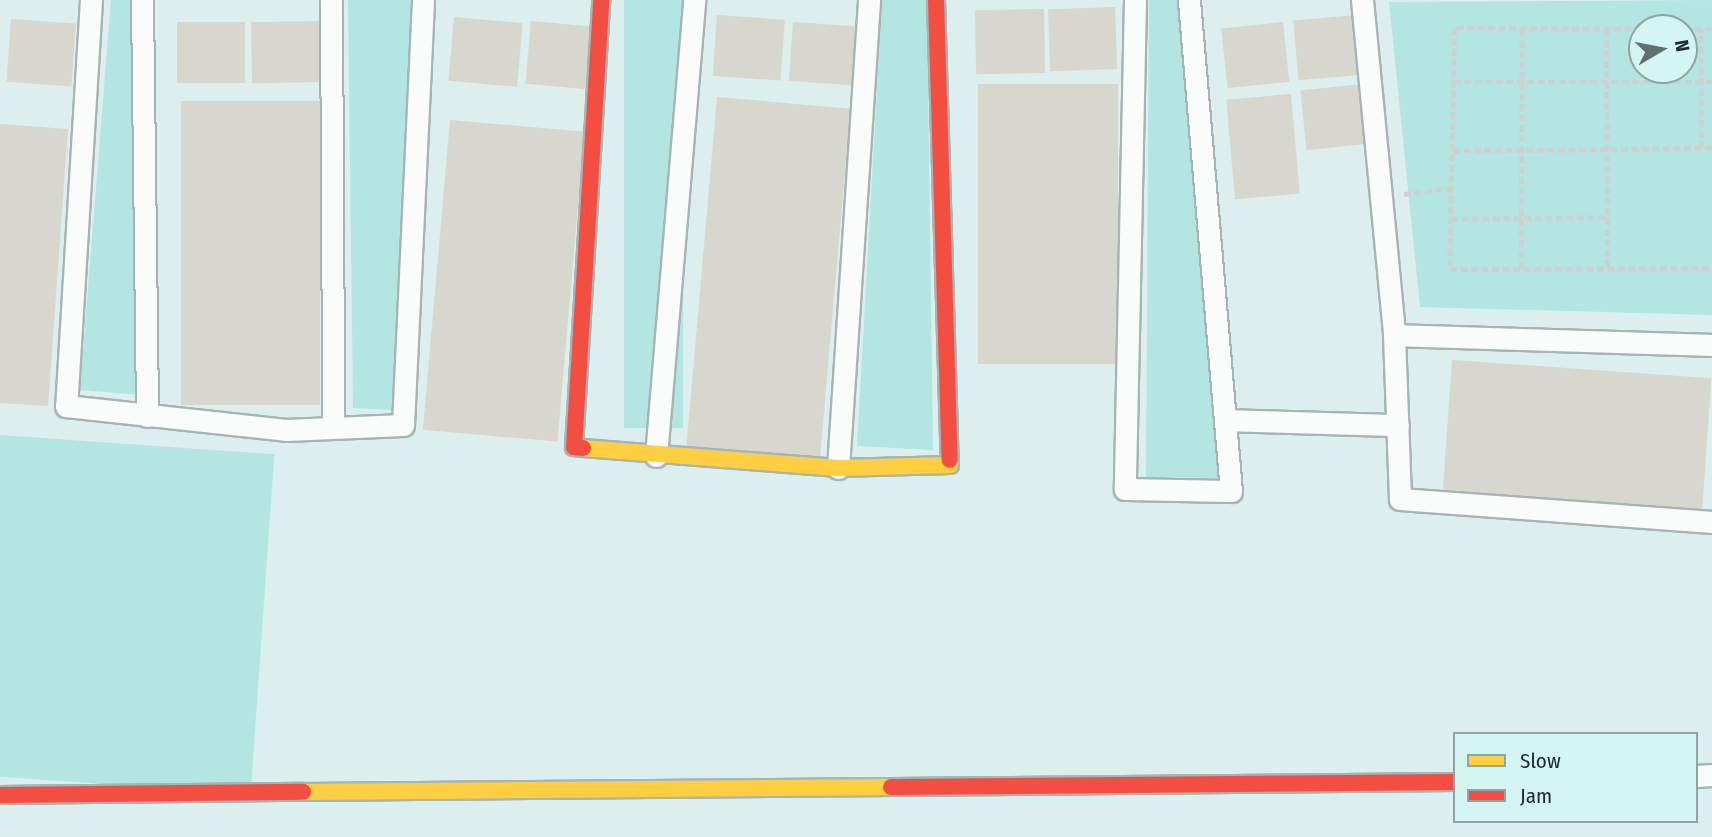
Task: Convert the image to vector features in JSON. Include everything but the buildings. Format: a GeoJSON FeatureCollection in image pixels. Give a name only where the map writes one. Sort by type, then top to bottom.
{"type":"FeatureCollection","features":[{"type":"Feature","properties":{"kind":"street"},"geometry":{"type":"LineString","coordinates":[[91,0],[66,406],[286,430],[404,425],[423,0]]}},
{"type":"Feature","properties":{"kind":"street"},"geometry":{"type":"LineString","coordinates":[[142,0],[147,416]]}},
{"type":"Feature","properties":{"kind":"street"},"geometry":{"type":"LineString","coordinates":[[331,0],[333,427]]}},
{"type":"Feature","properties":{"kind":"street"},"geometry":{"type":"LineString","coordinates":[[601,0],[574,447],[656,456],[838,468],[950,465],[936,0]]}},
{"type":"Feature","properties":{"kind":"street"},"geometry":{"type":"LineString","coordinates":[[656,456],[694,0]]}},
{"type":"Feature","properties":{"kind":"street"},"geometry":{"type":"LineString","coordinates":[[838,468],[869,0]]}},
{"type":"Feature","properties":{"kind":"street"},"geometry":{"type":"LineString","coordinates":[[1135,0],[1125,489],[1231,491],[1189,0]]}},
{"type":"Feature","properties":{"kind":"street"},"geometry":{"type":"LineString","coordinates":[[1362,0],[1394,335],[1400,499],[1712,522]]}},
{"type":"Feature","properties":{"kind":"street"},"geometry":{"type":"LineString","coordinates":[[1394,335],[1712,345]]}},
{"type":"Feature","properties":{"kind":"street"},"geometry":{"type":"LineString","coordinates":[[1225,421],[1398,425]]}},
{"type":"Feature","properties":{"kind":"street"},"geometry":{"type":"LineString","coordinates":[[0,795],[1453,782]]}},
{"type":"Feature","properties":{"kind":"path"},"geometry":{"type":"LineString","coordinates":[[1628,29],[1455,28],[1450,269],[1712,268]]}},
{"type":"Feature","properties":{"kind":"path"},"geometry":{"type":"LineString","coordinates":[[1521,268],[1522,28]]}},
{"type":"Feature","properties":{"kind":"path"},"geometry":{"type":"LineString","coordinates":[[1607,29],[1608,268]]}},
{"type":"Feature","properties":{"kind":"path"},"geometry":{"type":"LineString","coordinates":[[1701,148],[1701,29],[1712,29]]}},
{"type":"Feature","properties":{"kind":"path"},"geometry":{"type":"LineString","coordinates":[[1454,82],[1712,82]]}},
{"type":"Feature","properties":{"kind":"path"},"geometry":{"type":"LineString","coordinates":[[1453,150],[1712,148]]}},
{"type":"Feature","properties":{"kind":"path"},"geometry":{"type":"LineString","coordinates":[[1381,197],[1452,188]]}},
{"type":"Feature","properties":{"kind":"path"},"geometry":{"type":"LineString","coordinates":[[1451,219],[1607,217]]}},
{"type":"Feature","properties":{"kind":"shaded area"},"geometry":{"type":"Polygon","coordinates":[[[111,0],[136,0],[142,395],[80,390],[111,0]]]}},
{"type":"Feature","properties":{"kind":"shaded area"},"geometry":{"type":"Polygon","coordinates":[[[348,0],[416,0],[393,410],[353,408],[348,0]]]}},
{"type":"Feature","properties":{"kind":"shaded area"},"geometry":{"type":"Polygon","coordinates":[[[624,0],[683,0],[683,428],[624,428],[624,0]]]}},
{"type":"Feature","properties":{"kind":"shaded area"},"geometry":{"type":"Polygon","coordinates":[[[882,0],[927,0],[933,450],[857,446],[882,0]]]}},
{"type":"Feature","properties":{"kind":"shaded area"},"geometry":{"type":"Polygon","coordinates":[[[1149,0],[1180,0],[1218,478],[1146,477],[1149,0]]]}},
{"type":"Feature","properties":{"kind":"shaded area"},"geometry":{"type":"Polygon","coordinates":[[[1712,0],[1712,315],[1420,307],[1389,2],[1712,0]]]}},
{"type":"Feature","properties":{"kind":"shaded area"},"geometry":{"type":"Polygon","coordinates":[[[0,435],[274,454],[251,794],[0,777],[0,435]]]}},
{"type":"Feature","properties":{"kind":"traffic: slow"},"geometry":{"type":"LineString","coordinates":[[583,448],[838,468],[950,465],[950,460]]}},
{"type":"Feature","properties":{"kind":"traffic: slow"},"geometry":{"type":"LineString","coordinates":[[303,792],[891,787]]}},
{"type":"Feature","properties":{"kind":"traffic: jam"},"geometry":{"type":"LineString","coordinates":[[583,448],[574,447],[601,0]]}},
{"type":"Feature","properties":{"kind":"traffic: jam"},"geometry":{"type":"LineString","coordinates":[[936,0],[950,460]]}},
{"type":"Feature","properties":{"kind":"traffic: jam"},"geometry":{"type":"LineString","coordinates":[[891,787],[1453,782]]}},
{"type":"Feature","properties":{"kind":"traffic: jam"},"geometry":{"type":"LineString","coordinates":[[0,795],[303,792]]}}]}
